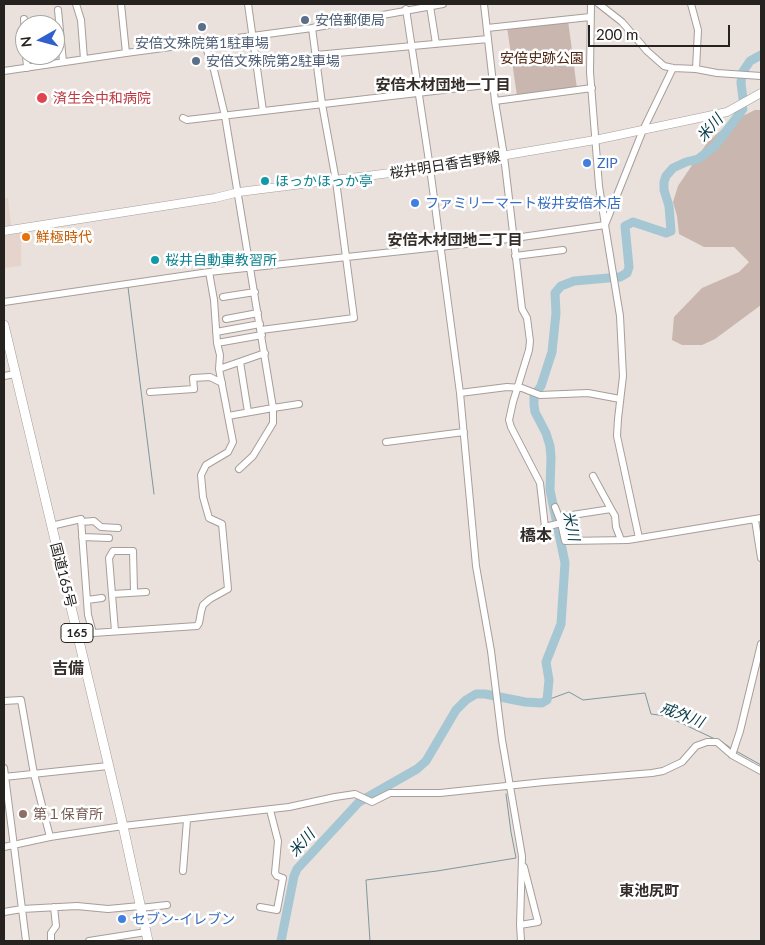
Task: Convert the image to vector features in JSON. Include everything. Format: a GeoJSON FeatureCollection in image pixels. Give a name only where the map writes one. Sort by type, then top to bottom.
{"type":"FeatureCollection","features":[{"type":"Feature","properties":{"kind":"highway","name":"国道165号"},"geometry":{"type":"LineString","coordinates":[[4,325],[123,826],[147,937]]}},
{"type":"Feature","properties":{"kind":"main road","name":"桜井明日香吉野線"},"geometry":{"type":"LineString","coordinates":[[4,231],[215,198],[239,192],[430,168],[595,140],[727,112],[761,93]]}},
{"type":"Feature","properties":{"kind":"street"},"geometry":{"type":"LineString","coordinates":[[76,4],[81,20],[84,58]]}},
{"type":"Feature","properties":{"kind":"street"},"geometry":{"type":"LineString","coordinates":[[121,4],[126,53]]}},
{"type":"Feature","properties":{"kind":"street"},"geometry":{"type":"LineString","coordinates":[[248,4],[262,111]]}},
{"type":"Feature","properties":{"kind":"street"},"geometry":{"type":"LineString","coordinates":[[65,62],[312,28],[443,4]]}},
{"type":"Feature","properties":{"kind":"street"},"geometry":{"type":"LineString","coordinates":[[484,4],[522,309],[527,318],[530,341],[530,350],[517,387],[510,420],[511,426],[540,483],[545,527],[560,520],[611,509]]}},
{"type":"Feature","properties":{"kind":"street"},"geometry":{"type":"LineString","coordinates":[[590,4],[592,88],[599,186],[620,316],[623,376],[617,436],[639,538]]}},
{"type":"Feature","properties":{"kind":"street"},"geometry":{"type":"LineString","coordinates":[[599,4],[622,22],[664,66],[696,69],[716,74],[761,76]]}},
{"type":"Feature","properties":{"kind":"street"},"geometry":{"type":"LineString","coordinates":[[691,4],[698,30],[696,69]]}},
{"type":"Feature","properties":{"kind":"street"},"geometry":{"type":"LineString","coordinates":[[430,6],[436,44]]}},
{"type":"Feature","properties":{"kind":"street"},"geometry":{"type":"LineString","coordinates":[[58,10],[58,15]]}},
{"type":"Feature","properties":{"kind":"street"},"geometry":{"type":"LineString","coordinates":[[406,10],[430,168],[460,393],[476,566],[522,856],[538,922],[520,925]]}},
{"type":"Feature","properties":{"kind":"street"},"geometry":{"type":"LineString","coordinates":[[488,28],[590,17]]}},
{"type":"Feature","properties":{"kind":"street"},"geometry":{"type":"LineString","coordinates":[[216,332],[261,329],[354,318],[336,181],[322,104],[312,28]]}},
{"type":"Feature","properties":{"kind":"street"},"geometry":{"type":"LineString","coordinates":[[316,55],[488,39]]}},
{"type":"Feature","properties":{"kind":"street"},"geometry":{"type":"LineString","coordinates":[[204,42],[214,70],[225,116],[273,408],[273,423],[254,456],[238,469]]}},
{"type":"Feature","properties":{"kind":"street"},"geometry":{"type":"LineString","coordinates":[[4,71],[45,65]]}},
{"type":"Feature","properties":{"kind":"street"},"geometry":{"type":"LineString","coordinates":[[605,225],[643,130],[673,68]]}},
{"type":"Feature","properties":{"kind":"street"},"geometry":{"type":"LineString","coordinates":[[183,118],[187,120],[225,116],[494,84]]}},
{"type":"Feature","properties":{"kind":"street"},"geometry":{"type":"LineString","coordinates":[[495,101],[592,88]]}},
{"type":"Feature","properties":{"kind":"street"},"geometry":{"type":"LineString","coordinates":[[4,302],[250,266],[345,258],[605,225]]}},
{"type":"Feature","properties":{"kind":"street"},"geometry":{"type":"LineString","coordinates":[[515,256],[563,250]]}},
{"type":"Feature","properties":{"kind":"street"},"geometry":{"type":"LineString","coordinates":[[78,636],[115,631],[197,626],[203,605],[228,589],[222,524],[209,518],[203,496],[201,476],[206,465],[224,456],[233,442],[219,369],[220,355],[209,272]]}},
{"type":"Feature","properties":{"kind":"street"},"geometry":{"type":"LineString","coordinates":[[223,297],[255,292]]}},
{"type":"Feature","properties":{"kind":"street"},"geometry":{"type":"LineString","coordinates":[[226,319],[258,314]]}},
{"type":"Feature","properties":{"kind":"street"},"geometry":{"type":"LineString","coordinates":[[217,343],[261,329]]}},
{"type":"Feature","properties":{"kind":"street"},"geometry":{"type":"LineString","coordinates":[[219,369],[265,353]]}},
{"type":"Feature","properties":{"kind":"street"},"geometry":{"type":"LineString","coordinates":[[240,362],[248,412]]}},
{"type":"Feature","properties":{"kind":"street"},"geometry":{"type":"LineString","coordinates":[[4,376],[15,374]]}},
{"type":"Feature","properties":{"kind":"street"},"geometry":{"type":"LineString","coordinates":[[150,392],[194,389],[193,378],[210,377],[222,383]]}},
{"type":"Feature","properties":{"kind":"street"},"geometry":{"type":"LineString","coordinates":[[460,393],[517,387],[540,395],[588,393],[620,399]]}},
{"type":"Feature","properties":{"kind":"street"},"geometry":{"type":"LineString","coordinates":[[228,416],[299,404]]}},
{"type":"Feature","properties":{"kind":"street"},"geometry":{"type":"LineString","coordinates":[[386,442],[464,432]]}},
{"type":"Feature","properties":{"kind":"street"},"geometry":{"type":"LineString","coordinates":[[593,476],[615,516],[616,527],[621,540]]}},
{"type":"Feature","properties":{"kind":"street"},"geometry":{"type":"LineString","coordinates":[[555,506],[565,541],[639,538],[758,519],[761,558]]}},
{"type":"Feature","properties":{"kind":"street"},"geometry":{"type":"LineString","coordinates":[[51,526],[81,519],[81,522],[94,521],[101,527],[118,528]]}},
{"type":"Feature","properties":{"kind":"street"},"geometry":{"type":"LineString","coordinates":[[81,522],[88,616],[93,633]]}},
{"type":"Feature","properties":{"kind":"street"},"geometry":{"type":"LineString","coordinates":[[82,537],[109,538]]}},
{"type":"Feature","properties":{"kind":"street"},"geometry":{"type":"LineString","coordinates":[[115,631],[110,558],[112,550],[132,551],[134,591]]}},
{"type":"Feature","properties":{"kind":"street"},"geometry":{"type":"LineString","coordinates":[[113,594],[134,591],[146,592]]}},
{"type":"Feature","properties":{"kind":"street"},"geometry":{"type":"LineString","coordinates":[[87,600],[102,598]]}},
{"type":"Feature","properties":{"kind":"street"},"geometry":{"type":"LineString","coordinates":[[732,755],[740,731],[761,644]]}},
{"type":"Feature","properties":{"kind":"street"},"geometry":{"type":"LineString","coordinates":[[4,702],[21,700],[34,774],[50,837]]}},
{"type":"Feature","properties":{"kind":"street"},"geometry":{"type":"LineString","coordinates":[[4,847],[50,837],[123,826],[270,810],[354,794],[372,802],[390,793],[440,793],[663,771],[682,762],[696,746],[707,742],[717,742],[732,755],[761,771]]}},
{"type":"Feature","properties":{"kind":"street"},"geometry":{"type":"LineString","coordinates":[[4,777],[108,766]]}},
{"type":"Feature","properties":{"kind":"street"},"geometry":{"type":"LineString","coordinates":[[4,768],[26,941]]}},
{"type":"Feature","properties":{"kind":"street"},"geometry":{"type":"LineString","coordinates":[[260,907],[277,910],[283,878],[275,873],[278,841],[270,810]]}},
{"type":"Feature","properties":{"kind":"street"},"geometry":{"type":"LineString","coordinates":[[183,872],[187,820]]}},
{"type":"Feature","properties":{"kind":"street"},"geometry":{"type":"LineString","coordinates":[[522,856],[520,925],[522,941]]}},
{"type":"Feature","properties":{"kind":"street"},"geometry":{"type":"LineString","coordinates":[[4,912],[91,906],[108,909],[167,905]]}},
{"type":"Feature","properties":{"kind":"street"},"geometry":{"type":"LineString","coordinates":[[51,941],[51,934],[56,926],[54,908]]}},
{"type":"Feature","properties":{"kind":"street"},"geometry":{"type":"LineString","coordinates":[[89,941],[147,937]]}},
{"type":"Feature","properties":{"kind":"shaded area"},"geometry":{"type":"Polygon","coordinates":[[[4,198],[8,198],[11,226],[4,227],[4,198]]]}},
{"type":"Feature","properties":{"kind":"shaded area"},"geometry":{"type":"Polygon","coordinates":[[[21,233],[21,266],[4,268],[4,236],[21,233]]]}},
{"type":"Feature","properties":{"kind":"green space","name":"安倍史跡公園"},"geometry":{"type":"Polygon","coordinates":[[[568,20],[577,89],[517,96],[507,27],[568,20]]]}},
{"type":"Feature","properties":{"kind":"green space"},"geometry":{"type":"Polygon","coordinates":[[[755,110],[761,110],[761,305],[715,339],[702,345],[682,345],[672,340],[674,317],[702,288],[739,272],[749,262],[734,247],[704,247],[679,234],[673,202],[678,186],[707,143],[730,122],[755,110]]]}},
{"type":"Feature","properties":{"kind":"waterway","name":"米川"},"geometry":{"type":"LineString","coordinates":[[743,99],[742,73],[750,61],[761,55]]}},
{"type":"Feature","properties":{"kind":"waterway","name":"米川"},"geometry":{"type":"LineString","coordinates":[[281,941],[297,869],[359,802],[417,769],[426,761],[456,710],[466,700],[476,694],[525,702],[542,703],[547,700],[549,680],[546,662],[561,624],[565,563],[550,490],[550,446],[546,433],[535,412],[534,396],[541,386],[552,352],[556,313],[555,293],[561,286],[574,281],[620,277],[627,273],[629,267],[625,226],[633,222],[666,233],[671,231],[669,206],[664,190],[666,176],[673,168],[698,159],[715,146],[743,109]]}},
{"type":"Feature","properties":{"kind":"waterway"},"geometry":{"type":"LineString","coordinates":[[128,287],[154,494]]}},
{"type":"Feature","properties":{"kind":"waterway","name":"戒外川"},"geometry":{"type":"LineString","coordinates":[[547,700],[569,692],[583,700],[645,693],[651,714],[666,716],[715,739]]}},
{"type":"Feature","properties":{"kind":"waterway","name":"戒外川"},"geometry":{"type":"LineString","coordinates":[[721,741],[732,749]]}},
{"type":"Feature","properties":{"kind":"waterway","name":"戒外川"},"geometry":{"type":"LineString","coordinates":[[736,751],[761,765]]}},
{"type":"Feature","properties":{"kind":"waterway"},"geometry":{"type":"LineString","coordinates":[[370,941],[366,880],[516,858],[506,794]]}},
{"type":"Feature","properties":{"kind":"place","name":"安倍郵便局"},"geometry":{"type":"Point","coordinates":[305,20]}},
{"type":"Feature","properties":{"kind":"place","name":"安倍文殊院第1駐車場"},"geometry":{"type":"Point","coordinates":[202,27]}},
{"type":"Feature","properties":{"kind":"place","name":"安倍文殊院第2駐車場"},"geometry":{"type":"Point","coordinates":[196,61]}},
{"type":"Feature","properties":{"kind":"place","name":"済生会中和病院"},"geometry":{"type":"Point","coordinates":[42,98]}},
{"type":"Feature","properties":{"kind":"place","name":"ZIP"},"geometry":{"type":"Point","coordinates":[587,163]}},
{"type":"Feature","properties":{"kind":"place","name":"ほっかほっか亭"},"geometry":{"type":"Point","coordinates":[265,181]}},
{"type":"Feature","properties":{"kind":"place","name":"ファミリーマート桜井安倍木店"},"geometry":{"type":"Point","coordinates":[415,203]}},
{"type":"Feature","properties":{"kind":"place","name":"鮮極時代"},"geometry":{"type":"Point","coordinates":[26,237]}},
{"type":"Feature","properties":{"kind":"place","name":"桜井自動車教習所"},"geometry":{"type":"Point","coordinates":[155,260]}},
{"type":"Feature","properties":{"kind":"place","name":"第１保育所"},"geometry":{"type":"Point","coordinates":[23,814]}},
{"type":"Feature","properties":{"kind":"place","name":"セブン-イレブン"},"geometry":{"type":"Point","coordinates":[122,919]}},
{"type":"Feature","properties":{"kind":"district","name":"安倍木材団地一丁目"},"geometry":{"type":"Point","coordinates":[443,85]}},
{"type":"Feature","properties":{"kind":"district","name":"安倍木材団地二丁目"},"geometry":{"type":"Point","coordinates":[455,240]}},
{"type":"Feature","properties":{"kind":"district","name":"橋本"},"geometry":{"type":"Point","coordinates":[536,536]}},
{"type":"Feature","properties":{"kind":"district","name":"吉備"},"geometry":{"type":"Point","coordinates":[68,669]}},
{"type":"Feature","properties":{"kind":"district","name":"東池尻町"},"geometry":{"type":"Point","coordinates":[649,891]}}]}
